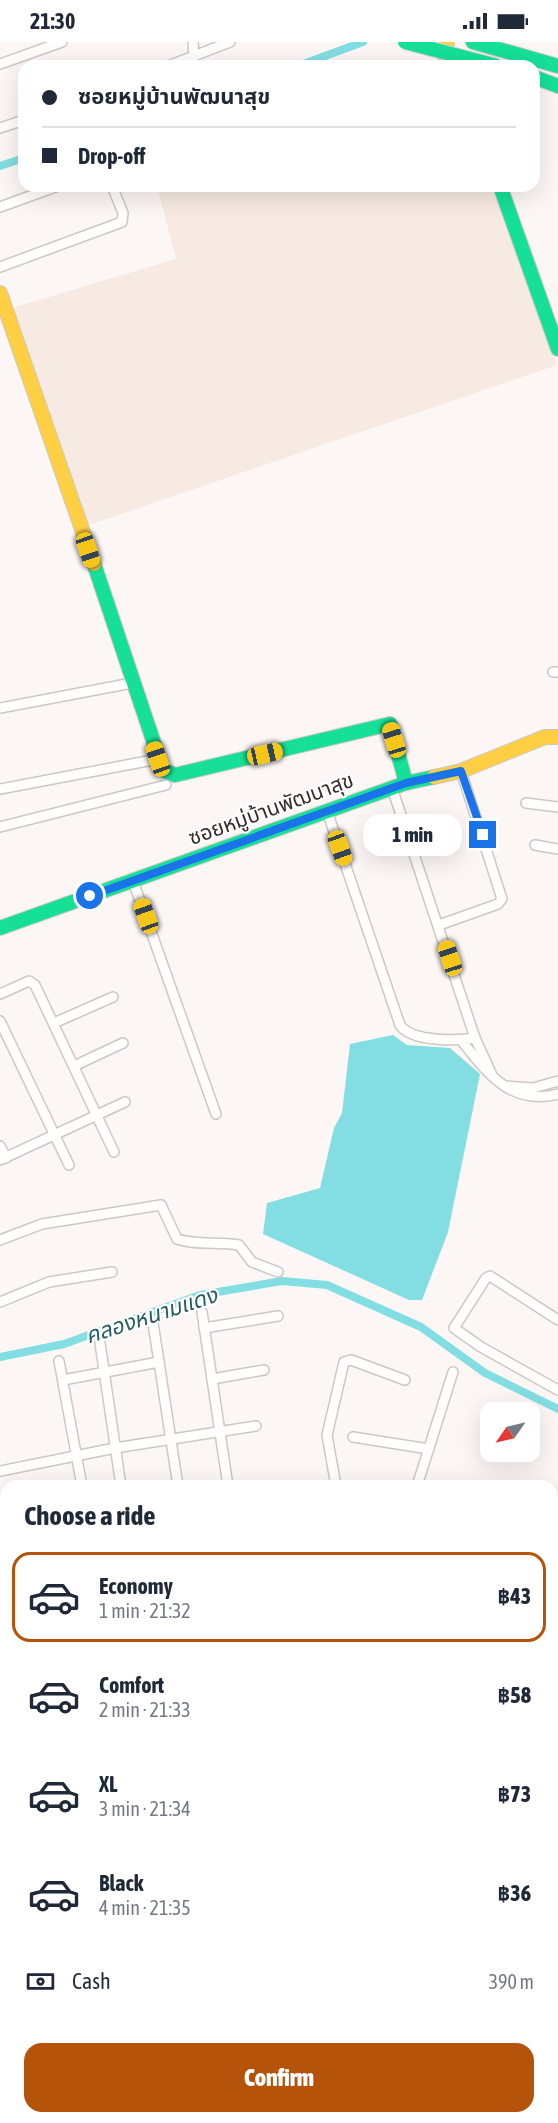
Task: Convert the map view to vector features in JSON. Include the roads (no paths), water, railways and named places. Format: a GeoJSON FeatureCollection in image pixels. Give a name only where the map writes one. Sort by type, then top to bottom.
{"type":"FeatureCollection","features":[{"type":"Feature","properties":{"kind":"main road"},"geometry":{"type":"LineString","coordinates":[[405,42],[474,60]]}},
{"type":"Feature","properties":{"kind":"main road"},"geometry":{"type":"LineString","coordinates":[[446,60],[447,42]]}},
{"type":"Feature","properties":{"kind":"main road"},"geometry":{"type":"LineString","coordinates":[[473,42],[537,60]]}},
{"type":"Feature","properties":{"kind":"main road"},"geometry":{"type":"LineString","coordinates":[[540,61],[558,66]]}},
{"type":"Feature","properties":{"kind":"main road"},"geometry":{"type":"LineString","coordinates":[[540,79],[558,86]]}},
{"type":"Feature","properties":{"kind":"main road"},"geometry":{"type":"LineString","coordinates":[[502,192],[558,349]]}},
{"type":"Feature","properties":{"kind":"main road"},"geometry":{"type":"LineString","coordinates":[[0,293],[42,408],[132,683],[163,770],[176,775],[390,724],[406,783]]}},
{"type":"Feature","properties":{"kind":"main road","name":"ซอยหมู่บ้านพัฒนาสุข"},"geometry":{"type":"LineString","coordinates":[[0,928],[406,783],[461,771],[545,737],[558,737]]}},
{"type":"Feature","properties":{"kind":"street"},"geometry":{"type":"LineString","coordinates":[[0,64],[62,42]]}},
{"type":"Feature","properties":{"kind":"street"},"geometry":{"type":"LineString","coordinates":[[193,42],[194,56]]}},
{"type":"Feature","properties":{"kind":"street"},"geometry":{"type":"LineString","coordinates":[[184,60],[230,42]]}},
{"type":"Feature","properties":{"kind":"street"},"geometry":{"type":"LineString","coordinates":[[0,128],[18,122]]}},
{"type":"Feature","properties":{"kind":"street"},"geometry":{"type":"LineString","coordinates":[[0,207],[41,192]]}},
{"type":"Feature","properties":{"kind":"street"},"geometry":{"type":"LineString","coordinates":[[0,267],[122,222],[123,213],[114,192]]}},
{"type":"Feature","properties":{"kind":"street"},"geometry":{"type":"LineString","coordinates":[[0,708],[132,683]]}},
{"type":"Feature","properties":{"kind":"street"},"geometry":{"type":"LineString","coordinates":[[0,789],[158,759]]}},
{"type":"Feature","properties":{"kind":"street"},"geometry":{"type":"LineString","coordinates":[[439,925],[498,904],[502,899],[461,771]]}},
{"type":"Feature","properties":{"kind":"street"},"geometry":{"type":"LineString","coordinates":[[0,827],[166,785]]}},
{"type":"Feature","properties":{"kind":"street"},"geometry":{"type":"LineString","coordinates":[[392,788],[475,1038],[492,1075]]}},
{"type":"Feature","properties":{"kind":"street"},"geometry":{"type":"LineString","coordinates":[[526,803],[558,807]]}},
{"type":"Feature","properties":{"kind":"street"},"geometry":{"type":"LineString","coordinates":[[327,811],[400,1025],[412,1035],[461,1040],[475,1038]]}},
{"type":"Feature","properties":{"kind":"street"},"geometry":{"type":"LineString","coordinates":[[535,845],[558,849]]}},
{"type":"Feature","properties":{"kind":"street"},"geometry":{"type":"LineString","coordinates":[[133,881],[216,1114]]}},
{"type":"Feature","properties":{"kind":"street"},"geometry":{"type":"LineString","coordinates":[[0,994],[25,982],[32,982],[54,1023],[114,1152]]}},
{"type":"Feature","properties":{"kind":"street"},"geometry":{"type":"LineString","coordinates":[[54,1023],[113,997]]}},
{"type":"Feature","properties":{"kind":"street"},"geometry":{"type":"LineString","coordinates":[[0,1021],[69,1166]]}},
{"type":"Feature","properties":{"kind":"street"},"geometry":{"type":"LineString","coordinates":[[461,1040],[483,1068],[521,1096],[541,1097],[558,1094]]}},
{"type":"Feature","properties":{"kind":"street"},"geometry":{"type":"LineString","coordinates":[[74,1066],[123,1043]]}},
{"type":"Feature","properties":{"kind":"street"},"geometry":{"type":"LineString","coordinates":[[505,1086],[533,1088],[558,1082]]}},
{"type":"Feature","properties":{"kind":"street"},"geometry":{"type":"LineString","coordinates":[[0,1146],[3,1159],[125,1102]]}},
{"type":"Feature","properties":{"kind":"street"},"geometry":{"type":"LineString","coordinates":[[0,1240],[42,1224],[161,1205],[177,1239],[194,1243],[223,1242],[239,1245],[252,1262],[278,1272]]}},
{"type":"Feature","properties":{"kind":"street"},"geometry":{"type":"LineString","coordinates":[[0,1302],[49,1282],[112,1272]]}},
{"type":"Feature","properties":{"kind":"street"},"geometry":{"type":"LineString","coordinates":[[558,1320],[490,1276],[486,1278],[454,1328],[499,1358],[558,1390]]}},
{"type":"Feature","properties":{"kind":"street"},"geometry":{"type":"LineString","coordinates":[[202,1312],[227,1480]]}},
{"type":"Feature","properties":{"kind":"street"},"geometry":{"type":"LineString","coordinates":[[204,1328],[278,1316]]}},
{"type":"Feature","properties":{"kind":"street"},"geometry":{"type":"LineString","coordinates":[[153,1323],[177,1480]]}},
{"type":"Feature","properties":{"kind":"street"},"geometry":{"type":"LineString","coordinates":[[100,1343],[120,1480]]}},
{"type":"Feature","properties":{"kind":"street"},"geometry":{"type":"LineString","coordinates":[[59,1360],[81,1480]]}},
{"type":"Feature","properties":{"kind":"street"},"geometry":{"type":"LineString","coordinates":[[335,1480],[327,1435],[344,1362],[351,1360],[405,1380]]}},
{"type":"Feature","properties":{"kind":"street"},"geometry":{"type":"LineString","coordinates":[[63,1380],[159,1362]]}},
{"type":"Feature","properties":{"kind":"street"},"geometry":{"type":"LineString","coordinates":[[212,1379],[264,1370]]}},
{"type":"Feature","properties":{"kind":"street"},"geometry":{"type":"LineString","coordinates":[[419,1480],[453,1372]]}},
{"type":"Feature","properties":{"kind":"street"},"geometry":{"type":"LineString","coordinates":[[0,1471],[78,1454],[256,1426]]}},
{"type":"Feature","properties":{"kind":"street"},"geometry":{"type":"LineString","coordinates":[[353,1437],[429,1449]]}},
{"type":"Feature","properties":{"kind":"water"},"geometry":{"type":"Polygon","coordinates":[[[393,1035],[407,1045],[450,1048],[480,1074],[448,1232],[422,1300],[409,1300],[263,1234],[267,1203],[320,1188],[334,1128],[342,1113],[350,1044],[393,1035]]]}},
{"type":"Feature","properties":{"kind":"waterway"},"geometry":{"type":"LineString","coordinates":[[314,60],[363,42]]}},
{"type":"Feature","properties":{"kind":"waterway"},"geometry":{"type":"LineString","coordinates":[[0,166],[18,160]]}},
{"type":"Feature","properties":{"kind":"waterway","name":"คลองหนามแดง"},"geometry":{"type":"LineString","coordinates":[[0,1357],[64,1344],[200,1295],[282,1281],[327,1285],[421,1327],[485,1373],[558,1409]]}}]}
